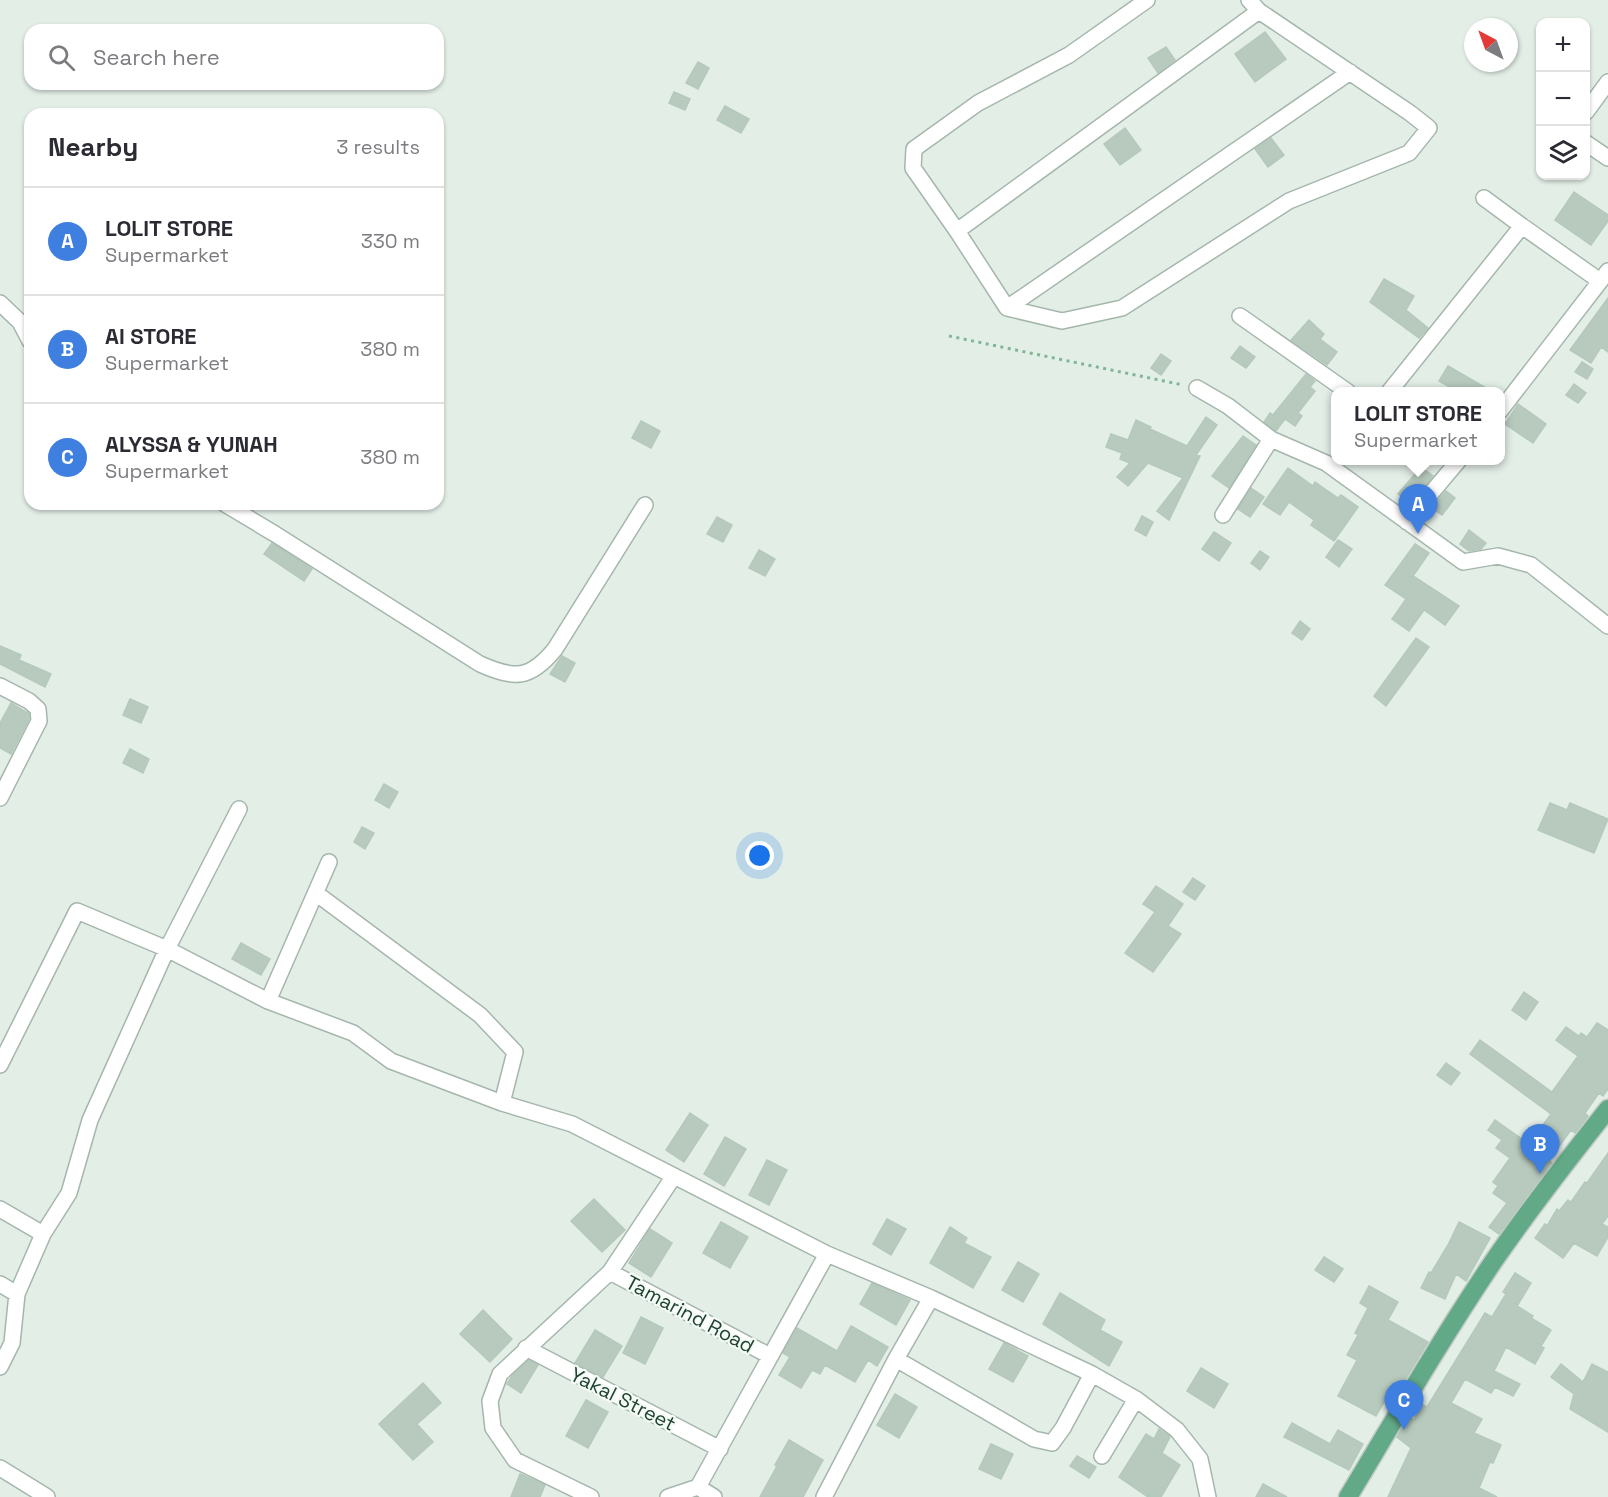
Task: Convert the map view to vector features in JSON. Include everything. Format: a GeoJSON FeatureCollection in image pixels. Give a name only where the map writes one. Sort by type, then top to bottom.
{"type":"FeatureCollection","features":[{"type":"Feature","properties":{"kind":"main road"},"geometry":{"type":"LineString","coordinates":[[1348,1497],[1495,1259],[1552,1180],[1608,1109]]}},
{"type":"Feature","properties":{"kind":"street"},"geometry":{"type":"LineString","coordinates":[[957,231],[1254,5],[1410,112],[1429,128],[1409,153],[1289,201],[1122,308],[1062,321],[1007,308],[913,168],[914,149],[978,103],[1069,55],[1147,0]]}},
{"type":"Feature","properties":{"kind":"street"},"geometry":{"type":"LineString","coordinates":[[1007,308],[1350,72]]}},
{"type":"Feature","properties":{"kind":"street"},"geometry":{"type":"LineString","coordinates":[[1590,106],[1608,82]]}},
{"type":"Feature","properties":{"kind":"street"},"geometry":{"type":"LineString","coordinates":[[1590,146],[1608,158]]}},
{"type":"Feature","properties":{"kind":"street"},"geometry":{"type":"LineString","coordinates":[[1484,198],[1522,226],[1604,276],[1505,405]]}},
{"type":"Feature","properties":{"kind":"street"},"geometry":{"type":"LineString","coordinates":[[1393,387],[1522,226]]}},
{"type":"Feature","properties":{"kind":"street"},"geometry":{"type":"LineString","coordinates":[[0,303],[20,322],[24,330]]}},
{"type":"Feature","properties":{"kind":"street"},"geometry":{"type":"LineString","coordinates":[[1240,316],[1341,387]]}},
{"type":"Feature","properties":{"kind":"street"},"geometry":{"type":"LineString","coordinates":[[1197,388],[1228,406],[1271,439],[1331,458]]}},
{"type":"Feature","properties":{"kind":"street"},"geometry":{"type":"LineString","coordinates":[[1223,515],[1271,439]]}},
{"type":"Feature","properties":{"kind":"street"},"geometry":{"type":"LineString","coordinates":[[1339,465],[1407,522],[1463,562],[1498,556],[1530,565],[1608,626]]}},
{"type":"Feature","properties":{"kind":"street"},"geometry":{"type":"LineString","coordinates":[[1407,522],[1456,465]]}},
{"type":"Feature","properties":{"kind":"street"},"geometry":{"type":"LineString","coordinates":[[235,510],[480,664],[512,676],[536,668],[547,660],[645,505]]}},
{"type":"Feature","properties":{"kind":"street"},"geometry":{"type":"LineString","coordinates":[[0,686],[29,701],[38,709],[39,721],[0,798]]}},
{"type":"Feature","properties":{"kind":"street"},"geometry":{"type":"LineString","coordinates":[[0,1367],[12,1343],[17,1294],[43,1234],[69,1193],[90,1120],[167,949],[240,809]]}},
{"type":"Feature","properties":{"kind":"street"},"geometry":{"type":"LineString","coordinates":[[268,1001],[317,894],[329,862]]}},
{"type":"Feature","properties":{"kind":"street"},"geometry":{"type":"LineString","coordinates":[[317,894],[480,1015],[515,1052],[502,1103]]}},
{"type":"Feature","properties":{"kind":"street"},"geometry":{"type":"LineString","coordinates":[[0,1065],[77,911],[167,949],[268,1001],[353,1033],[391,1061],[502,1103],[572,1124],[827,1254],[931,1298],[1092,1374],[1136,1399],[1177,1430],[1200,1459],[1208,1497]]}},
{"type":"Feature","properties":{"kind":"street"},"geometry":{"type":"LineString","coordinates":[[591,1497],[515,1460],[493,1428],[490,1401],[500,1374],[610,1272],[674,1176]]}},
{"type":"Feature","properties":{"kind":"street"},"geometry":{"type":"LineString","coordinates":[[0,1209],[43,1234]]}},
{"type":"Feature","properties":{"kind":"street"},"geometry":{"type":"LineString","coordinates":[[668,1497],[698,1487],[827,1254]]}},
{"type":"Feature","properties":{"kind":"street","name":"Tamarind Road"},"geometry":{"type":"LineString","coordinates":[[610,1272],[770,1356]]}},
{"type":"Feature","properties":{"kind":"street"},"geometry":{"type":"LineString","coordinates":[[0,1284],[17,1294]]}},
{"type":"Feature","properties":{"kind":"street"},"geometry":{"type":"LineString","coordinates":[[824,1497],[896,1359],[931,1298]]}},
{"type":"Feature","properties":{"kind":"street","name":"Yakal Street"},"geometry":{"type":"LineString","coordinates":[[526,1348],[720,1449]]}},
{"type":"Feature","properties":{"kind":"street"},"geometry":{"type":"LineString","coordinates":[[896,1359],[1034,1439],[1052,1443],[1063,1428],[1092,1374]]}},
{"type":"Feature","properties":{"kind":"street"},"geometry":{"type":"LineString","coordinates":[[1102,1456],[1136,1399]]}},
{"type":"Feature","properties":{"kind":"street"},"geometry":{"type":"LineString","coordinates":[[0,1468],[47,1497]]}},
{"type":"Feature","properties":{"kind":"street"},"geometry":{"type":"LineString","coordinates":[[698,1487],[714,1497]]}},
{"type":"Feature","properties":{"kind":"path"},"geometry":{"type":"LineString","coordinates":[[949,336],[1197,388]]}},
{"type":"Feature","properties":{"kind":"building"},"geometry":{"type":"Polygon","coordinates":[[[1265,32],[1286,59],[1255,82],[1235,54],[1265,32]]]}},
{"type":"Feature","properties":{"kind":"building"},"geometry":{"type":"Polygon","coordinates":[[[1166,47],[1175,60],[1158,73],[1148,58],[1166,47]]]}},
{"type":"Feature","properties":{"kind":"building"},"geometry":{"type":"Polygon","coordinates":[[[698,62],[709,68],[698,89],[686,83],[698,62]]]}},
{"type":"Feature","properties":{"kind":"building"},"geometry":{"type":"Polygon","coordinates":[[[674,92],[690,99],[685,110],[669,103],[674,92]]]}},
{"type":"Feature","properties":{"kind":"building"},"geometry":{"type":"Polygon","coordinates":[[[725,106],[749,119],[741,133],[717,120],[725,106]]]}},
{"type":"Feature","properties":{"kind":"building"},"geometry":{"type":"Polygon","coordinates":[[[1125,128],[1141,150],[1120,165],[1104,144],[1125,128]]]}},
{"type":"Feature","properties":{"kind":"building"},"geometry":{"type":"Polygon","coordinates":[[[1271,138],[1284,155],[1268,167],[1255,149],[1271,138]]]}},
{"type":"Feature","properties":{"kind":"building"},"geometry":{"type":"Polygon","coordinates":[[[1574,192],[1608,215],[1608,221],[1591,245],[1555,220],[1574,192]]]}},
{"type":"Feature","properties":{"kind":"building"},"geometry":{"type":"Polygon","coordinates":[[[1384,279],[1414,296],[1406,310],[1428,328],[1419,338],[1370,302],[1384,279]]]}},
{"type":"Feature","properties":{"kind":"building"},"geometry":{"type":"Polygon","coordinates":[[[1608,298],[1608,352],[1601,347],[1591,363],[1570,350],[1608,298]]]}},
{"type":"Feature","properties":{"kind":"building"},"geometry":{"type":"Polygon","coordinates":[[[1309,320],[1324,334],[1320,339],[1337,352],[1327,365],[1291,340],[1309,320]]]}},
{"type":"Feature","properties":{"kind":"building"},"geometry":{"type":"Polygon","coordinates":[[[1240,346],[1255,357],[1246,368],[1231,358],[1240,346]]]}},
{"type":"Feature","properties":{"kind":"building"},"geometry":{"type":"Polygon","coordinates":[[[1161,354],[1171,361],[1161,375],[1151,368],[1161,354]]]}},
{"type":"Feature","properties":{"kind":"building"},"geometry":{"type":"Polygon","coordinates":[[[1582,362],[1593,369],[1587,379],[1575,372],[1582,362]]]}},
{"type":"Feature","properties":{"kind":"building"},"geometry":{"type":"Polygon","coordinates":[[[1448,366],[1484,387],[1449,387],[1439,381],[1448,366]]]}},
{"type":"Feature","properties":{"kind":"building"},"geometry":{"type":"Polygon","coordinates":[[[1306,374],[1315,381],[1310,387],[1315,391],[1298,413],[1302,416],[1295,426],[1285,419],[1276,431],[1264,422],[1270,413],[1273,415],[1306,374]]]}},
{"type":"Feature","properties":{"kind":"building"},"geometry":{"type":"Polygon","coordinates":[[[1574,384],[1586,393],[1578,403],[1566,395],[1574,384]]]}},
{"type":"Feature","properties":{"kind":"building"},"geometry":{"type":"Polygon","coordinates":[[[1518,404],[1546,424],[1533,443],[1505,424],[1518,404]]]}},
{"type":"Feature","properties":{"kind":"building"},"geometry":{"type":"Polygon","coordinates":[[[1206,417],[1217,425],[1196,455],[1200,456],[1169,520],[1157,511],[1183,478],[1148,463],[1128,486],[1117,477],[1130,463],[1120,459],[1122,453],[1106,447],[1111,434],[1128,440],[1136,420],[1187,446],[1206,417]]]}},
{"type":"Feature","properties":{"kind":"building"},"geometry":{"type":"Polygon","coordinates":[[[641,421],[660,431],[651,448],[632,438],[641,421]]]}},
{"type":"Feature","properties":{"kind":"building"},"geometry":{"type":"Polygon","coordinates":[[[1243,436],[1256,445],[1229,488],[1212,476],[1243,436]]]}},
{"type":"Feature","properties":{"kind":"building"},"geometry":{"type":"Polygon","coordinates":[[[1421,467],[1433,476],[1410,504],[1398,494],[1421,467]]]}},
{"type":"Feature","properties":{"kind":"building"},"geometry":{"type":"Polygon","coordinates":[[[1288,468],[1313,486],[1315,482],[1338,498],[1341,495],[1358,507],[1334,541],[1311,525],[1314,520],[1289,502],[1280,515],[1263,504],[1288,468]]]}},
{"type":"Feature","properties":{"kind":"building"},"geometry":{"type":"Polygon","coordinates":[[[1251,488],[1264,497],[1250,517],[1238,509],[1251,488]]]}},
{"type":"Feature","properties":{"kind":"building"},"geometry":{"type":"Polygon","coordinates":[[[1446,491],[1455,498],[1442,515],[1432,508],[1446,491]]]}},
{"type":"Feature","properties":{"kind":"building"},"geometry":{"type":"Polygon","coordinates":[[[1142,516],[1153,522],[1146,536],[1135,530],[1142,516]]]}},
{"type":"Feature","properties":{"kind":"building"},"geometry":{"type":"Polygon","coordinates":[[[717,517],[732,525],[723,542],[707,534],[717,517]]]}},
{"type":"Feature","properties":{"kind":"building"},"geometry":{"type":"Polygon","coordinates":[[[1469,530],[1486,543],[1481,549],[1469,551],[1460,544],[1469,530]]]}},
{"type":"Feature","properties":{"kind":"building"},"geometry":{"type":"Polygon","coordinates":[[[1214,532],[1231,543],[1219,561],[1202,549],[1214,532]]]}},
{"type":"Feature","properties":{"kind":"building"},"geometry":{"type":"Polygon","coordinates":[[[1338,540],[1352,549],[1339,567],[1326,557],[1338,540]]]}},
{"type":"Feature","properties":{"kind":"building"},"geometry":{"type":"Polygon","coordinates":[[[272,543],[312,569],[304,581],[264,554],[272,543]]]}},
{"type":"Feature","properties":{"kind":"building"},"geometry":{"type":"Polygon","coordinates":[[[1415,544],[1429,553],[1413,576],[1459,606],[1445,625],[1424,610],[1409,631],[1392,619],[1406,599],[1385,585],[1415,544]]]}},
{"type":"Feature","properties":{"kind":"building"},"geometry":{"type":"Polygon","coordinates":[[[759,550],[775,559],[765,576],[749,568],[759,550]]]}},
{"type":"Feature","properties":{"kind":"building"},"geometry":{"type":"Polygon","coordinates":[[[1260,551],[1269,557],[1260,570],[1251,563],[1260,551]]]}},
{"type":"Feature","properties":{"kind":"building"},"geometry":{"type":"Polygon","coordinates":[[[1300,621],[1310,629],[1302,640],[1292,633],[1300,621]]]}},
{"type":"Feature","properties":{"kind":"building"},"geometry":{"type":"Polygon","coordinates":[[[1416,638],[1429,647],[1386,706],[1374,696],[1416,638]]]}},
{"type":"Feature","properties":{"kind":"building"},"geometry":{"type":"Polygon","coordinates":[[[0,646],[21,655],[19,660],[51,674],[45,687],[0,664],[0,646]]]}},
{"type":"Feature","properties":{"kind":"building"},"geometry":{"type":"Polygon","coordinates":[[[562,656],[575,663],[565,682],[550,674],[562,656]]]}},
{"type":"Feature","properties":{"kind":"building"},"geometry":{"type":"Polygon","coordinates":[[[130,699],[148,707],[141,723],[123,715],[130,699]]]}},
{"type":"Feature","properties":{"kind":"building"},"geometry":{"type":"Polygon","coordinates":[[[11,703],[29,714],[29,719],[11,754],[0,748],[0,723],[11,703]]]}},
{"type":"Feature","properties":{"kind":"building"},"geometry":{"type":"Polygon","coordinates":[[[130,749],[149,759],[143,773],[123,763],[130,749]]]}},
{"type":"Feature","properties":{"kind":"building"},"geometry":{"type":"Polygon","coordinates":[[[384,784],[398,792],[389,808],[375,800],[384,784]]]}},
{"type":"Feature","properties":{"kind":"building"},"geometry":{"type":"Polygon","coordinates":[[[1550,803],[1567,810],[1570,803],[1608,819],[1594,853],[1538,830],[1550,803]]]}},
{"type":"Feature","properties":{"kind":"building"},"geometry":{"type":"Polygon","coordinates":[[[362,827],[374,833],[365,849],[354,842],[362,827]]]}},
{"type":"Feature","properties":{"kind":"building"},"geometry":{"type":"Polygon","coordinates":[[[1193,878],[1205,886],[1195,900],[1183,892],[1193,878]]]}},
{"type":"Feature","properties":{"kind":"building"},"geometry":{"type":"Polygon","coordinates":[[[1156,886],[1183,904],[1168,926],[1181,934],[1153,972],[1125,953],[1155,912],[1143,904],[1156,886]]]}},
{"type":"Feature","properties":{"kind":"building"},"geometry":{"type":"Polygon","coordinates":[[[241,943],[270,959],[261,975],[232,959],[241,943]]]}},
{"type":"Feature","properties":{"kind":"building"},"geometry":{"type":"Polygon","coordinates":[[[1524,992],[1538,1002],[1526,1020],[1512,1010],[1524,992]]]}},
{"type":"Feature","properties":{"kind":"building"},"geometry":{"type":"Polygon","coordinates":[[[1597,1023],[1608,1030],[1608,1089],[1603,1096],[1599,1093],[1585,1113],[1588,1116],[1575,1133],[1571,1130],[1549,1160],[1552,1163],[1499,1234],[1489,1227],[1507,1203],[1493,1193],[1498,1186],[1493,1182],[1510,1158],[1496,1148],[1502,1140],[1488,1130],[1495,1120],[1529,1144],[1551,1114],[1470,1054],[1480,1040],[1552,1092],[1578,1056],[1556,1040],[1566,1027],[1579,1036],[1581,1033],[1587,1037],[1597,1023]]]}},
{"type":"Feature","properties":{"kind":"building"},"geometry":{"type":"Polygon","coordinates":[[[1446,1063],[1460,1073],[1451,1085],[1437,1075],[1446,1063]]]}},
{"type":"Feature","properties":{"kind":"building"},"geometry":{"type":"Polygon","coordinates":[[[690,1113],[708,1125],[684,1162],[666,1150],[690,1113]]]}},
{"type":"Feature","properties":{"kind":"building"},"geometry":{"type":"Polygon","coordinates":[[[725,1137],[746,1149],[724,1186],[704,1174],[725,1137]]]}},
{"type":"Feature","properties":{"kind":"building"},"geometry":{"type":"Polygon","coordinates":[[[1608,1153],[1608,1216],[1602,1224],[1608,1227],[1608,1237],[1597,1256],[1574,1243],[1563,1258],[1535,1238],[1545,1224],[1547,1226],[1557,1209],[1559,1211],[1568,1200],[1571,1202],[1608,1153]]]}},
{"type":"Feature","properties":{"kind":"building"},"geometry":{"type":"Polygon","coordinates":[[[767,1160],[787,1170],[769,1205],[749,1195],[767,1160]]]}},
{"type":"Feature","properties":{"kind":"building"},"geometry":{"type":"Polygon","coordinates":[[[594,1199],[625,1230],[602,1252],[571,1221],[594,1199]]]}},
{"type":"Feature","properties":{"kind":"building"},"geometry":{"type":"Polygon","coordinates":[[[887,1219],[906,1229],[891,1255],[873,1244],[887,1219]]]}},
{"type":"Feature","properties":{"kind":"building"},"geometry":{"type":"Polygon","coordinates":[[[721,1222],[748,1237],[730,1268],[703,1253],[721,1222]]]}},
{"type":"Feature","properties":{"kind":"building"},"geometry":{"type":"Polygon","coordinates":[[[1459,1222],[1490,1238],[1466,1281],[1456,1274],[1445,1299],[1421,1288],[1448,1245],[1459,1222]]]}},
{"type":"Feature","properties":{"kind":"building"},"geometry":{"type":"Polygon","coordinates":[[[950,1227],[967,1238],[964,1243],[991,1257],[973,1288],[930,1263],[950,1227]]]}},
{"type":"Feature","properties":{"kind":"building"},"geometry":{"type":"Polygon","coordinates":[[[650,1229],[672,1243],[651,1277],[629,1263],[650,1229]]]}},
{"type":"Feature","properties":{"kind":"building"},"geometry":{"type":"Polygon","coordinates":[[[1324,1257],[1343,1269],[1334,1282],[1315,1270],[1324,1257]]]}},
{"type":"Feature","properties":{"kind":"building"},"geometry":{"type":"Polygon","coordinates":[[[1018,1262],[1039,1274],[1023,1302],[1002,1290],[1018,1262]]]}},
{"type":"Feature","properties":{"kind":"building"},"geometry":{"type":"Polygon","coordinates":[[[1515,1273],[1531,1283],[1517,1306],[1551,1330],[1541,1346],[1544,1348],[1535,1364],[1506,1347],[1494,1371],[1520,1384],[1513,1396],[1495,1387],[1491,1393],[1465,1379],[1451,1403],[1482,1419],[1474,1433],[1501,1445],[1493,1463],[1490,1462],[1479,1488],[1497,1497],[1388,1497],[1411,1448],[1397,1437],[1409,1417],[1414,1420],[1423,1405],[1427,1407],[1485,1313],[1492,1317],[1506,1294],[1503,1292],[1515,1273]]]}},
{"type":"Feature","properties":{"kind":"building"},"geometry":{"type":"Polygon","coordinates":[[[872,1283],[910,1300],[896,1325],[860,1304],[872,1283]]]}},
{"type":"Feature","properties":{"kind":"building"},"geometry":{"type":"Polygon","coordinates":[[[1369,1286],[1398,1302],[1388,1320],[1428,1342],[1389,1406],[1384,1402],[1376,1416],[1338,1396],[1357,1360],[1347,1355],[1358,1335],[1355,1333],[1368,1308],[1360,1303],[1369,1286]]]}},
{"type":"Feature","properties":{"kind":"building"},"geometry":{"type":"Polygon","coordinates":[[[1060,1293],[1105,1320],[1100,1330],[1122,1342],[1109,1366],[1043,1324],[1060,1293]]]}},
{"type":"Feature","properties":{"kind":"building"},"geometry":{"type":"Polygon","coordinates":[[[483,1310],[512,1339],[490,1362],[460,1334],[483,1310]]]}},
{"type":"Feature","properties":{"kind":"building"},"geometry":{"type":"Polygon","coordinates":[[[641,1317],[663,1328],[645,1364],[623,1353],[641,1317]]]}},
{"type":"Feature","properties":{"kind":"building"},"geometry":{"type":"Polygon","coordinates":[[[851,1326],[888,1347],[877,1366],[868,1360],[855,1382],[825,1365],[820,1374],[812,1370],[801,1388],[779,1375],[790,1357],[783,1353],[797,1328],[837,1351],[851,1326]]]}},
{"type":"Feature","properties":{"kind":"building"},"geometry":{"type":"Polygon","coordinates":[[[595,1330],[622,1346],[603,1377],[575,1363],[595,1330]]]}},
{"type":"Feature","properties":{"kind":"building"},"geometry":{"type":"Polygon","coordinates":[[[1004,1343],[1028,1356],[1013,1382],[989,1369],[1004,1343]]]}},
{"type":"Feature","properties":{"kind":"building"},"geometry":{"type":"Polygon","coordinates":[[[529,1360],[538,1365],[521,1393],[507,1384],[529,1360]]]}},
{"type":"Feature","properties":{"kind":"building"},"geometry":{"type":"Polygon","coordinates":[[[1561,1364],[1583,1382],[1592,1364],[1608,1372],[1608,1432],[1570,1409],[1574,1394],[1551,1377],[1561,1364]]]}},
{"type":"Feature","properties":{"kind":"building"},"geometry":{"type":"Polygon","coordinates":[[[1201,1368],[1228,1384],[1214,1408],[1187,1391],[1201,1368]]]}},
{"type":"Feature","properties":{"kind":"building"},"geometry":{"type":"Polygon","coordinates":[[[423,1383],[441,1403],[417,1424],[433,1442],[413,1460],[379,1424],[423,1383]]]}},
{"type":"Feature","properties":{"kind":"building"},"geometry":{"type":"Polygon","coordinates":[[[895,1394],[917,1407],[899,1438],[877,1425],[895,1394]]]}},
{"type":"Feature","properties":{"kind":"building"},"geometry":{"type":"Polygon","coordinates":[[[586,1400],[608,1412],[588,1448],[566,1436],[586,1400]]]}},
{"type":"Feature","properties":{"kind":"building"},"geometry":{"type":"Polygon","coordinates":[[[1292,1423],[1330,1444],[1338,1430],[1363,1444],[1349,1470],[1284,1437],[1292,1423]]]}},
{"type":"Feature","properties":{"kind":"building"},"geometry":{"type":"Polygon","coordinates":[[[1159,1429],[1170,1437],[1162,1453],[1180,1465],[1161,1497],[1148,1497],[1119,1477],[1146,1434],[1154,1439],[1159,1429]]]}},
{"type":"Feature","properties":{"kind":"building"},"geometry":{"type":"Polygon","coordinates":[[[789,1440],[823,1460],[803,1497],[760,1497],[777,1466],[775,1465],[789,1440]]]}},
{"type":"Feature","properties":{"kind":"building"},"geometry":{"type":"Polygon","coordinates":[[[991,1444],[1013,1454],[1001,1479],[979,1469],[991,1444]]]}},
{"type":"Feature","properties":{"kind":"building"},"geometry":{"type":"Polygon","coordinates":[[[1077,1456],[1096,1467],[1089,1478],[1070,1466],[1077,1456]]]}},
{"type":"Feature","properties":{"kind":"building"},"geometry":{"type":"Polygon","coordinates":[[[520,1474],[545,1485],[540,1497],[511,1497],[520,1474]]]}},
{"type":"Feature","properties":{"kind":"building"},"geometry":{"type":"Polygon","coordinates":[[[1263,1484],[1287,1497],[1256,1497],[1263,1484]]]}},
{"type":"Feature","properties":{"kind":"place","name":"LOLIT STORE"},"geometry":{"type":"Point","coordinates":[1418,534]}},
{"type":"Feature","properties":{"kind":"place","name":"AI STORE"},"geometry":{"type":"Point","coordinates":[1540,1174]}},
{"type":"Feature","properties":{"kind":"place","name":"ALYSSA & YUNAH"},"geometry":{"type":"Point","coordinates":[1404,1430]}}]}
